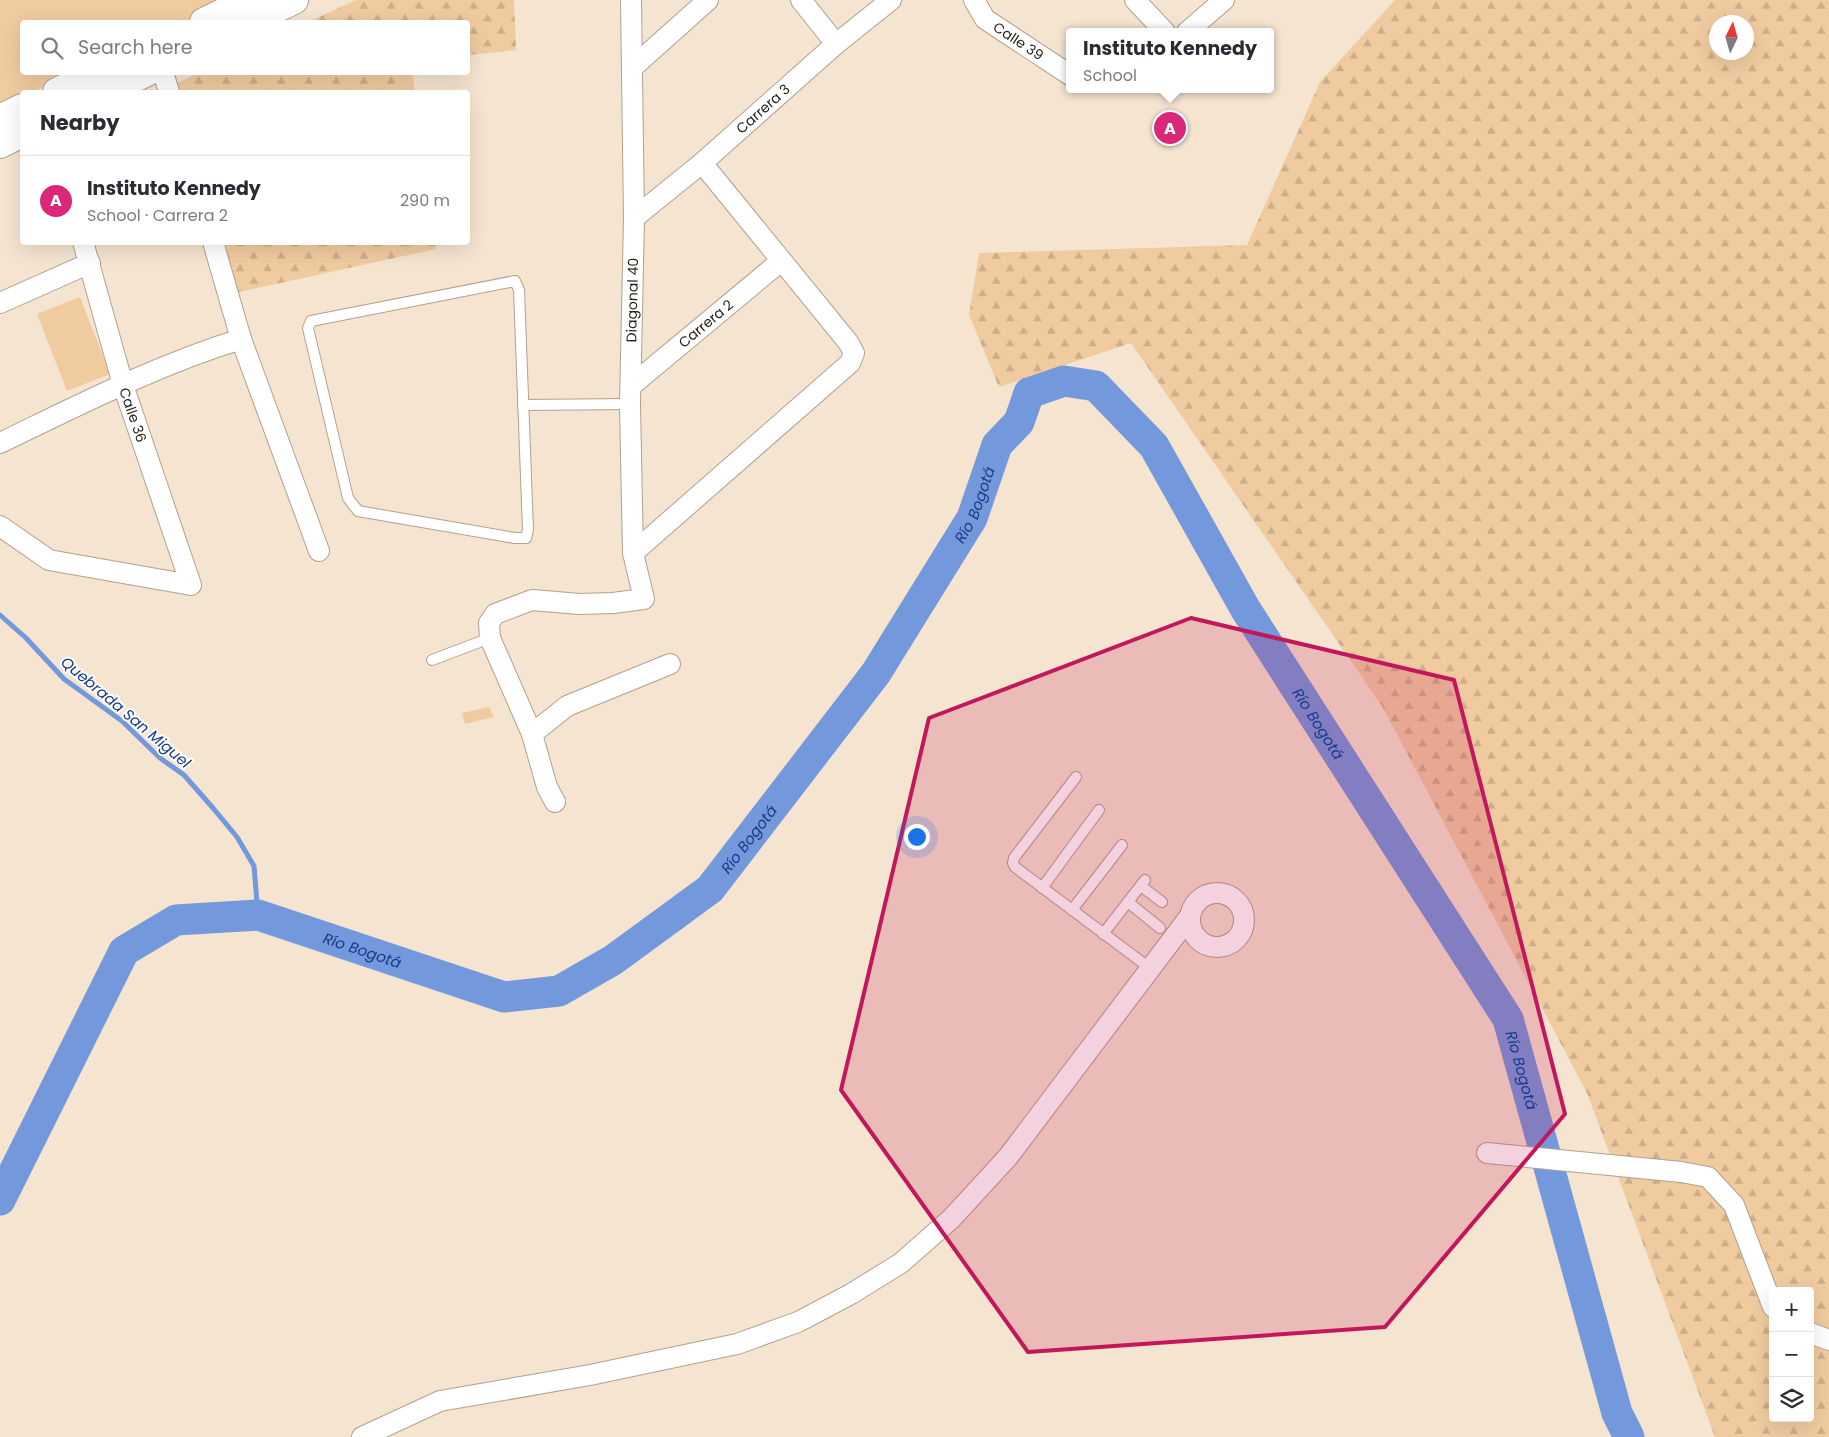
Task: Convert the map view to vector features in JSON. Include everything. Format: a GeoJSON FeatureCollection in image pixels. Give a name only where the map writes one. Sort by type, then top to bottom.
{"type":"FeatureCollection","features":[{"type":"Feature","properties":{"kind":"main road"},"geometry":{"type":"LineString","coordinates":[[208,20],[249,0]]}},
{"type":"Feature","properties":{"kind":"main road"},"geometry":{"type":"LineString","coordinates":[[252,20],[294,0]]}},
{"type":"Feature","properties":{"kind":"main road"},"geometry":{"type":"LineString","coordinates":[[60,90],[93,75]]}},
{"type":"Feature","properties":{"kind":"main road"},"geometry":{"type":"LineString","coordinates":[[110,90],[141,75]]}},
{"type":"Feature","properties":{"kind":"main road"},"geometry":{"type":"LineString","coordinates":[[0,119],[20,109]]}},
{"type":"Feature","properties":{"kind":"main road"},"geometry":{"type":"LineString","coordinates":[[0,144],[20,134]]}},
{"type":"Feature","properties":{"kind":"street","name":"Diagonal 40"},"geometry":{"type":"LineString","coordinates":[[490,638],[489,623],[495,614],[532,600],[580,604],[613,603],[644,599],[633,553],[631,394],[634,218],[631,0]]}},
{"type":"Feature","properties":{"kind":"street"},"geometry":{"type":"LineString","coordinates":[[632,68],[708,0]]}},
{"type":"Feature","properties":{"kind":"street"},"geometry":{"type":"LineString","coordinates":[[801,0],[836,44]]}},
{"type":"Feature","properties":{"kind":"street","name":"Carrera 3"},"geometry":{"type":"LineString","coordinates":[[634,218],[702,163],[836,44],[891,0]]}},
{"type":"Feature","properties":{"kind":"street","name":"Calle 39"},"geometry":{"type":"LineString","coordinates":[[974,0],[986,19],[1066,72]]}},
{"type":"Feature","properties":{"kind":"street"},"geometry":{"type":"LineString","coordinates":[[1135,0],[1161,28]]}},
{"type":"Feature","properties":{"kind":"street"},"geometry":{"type":"LineString","coordinates":[[1192,28],[1224,0]]}},
{"type":"Feature","properties":{"kind":"street"},"geometry":{"type":"LineString","coordinates":[[164,75],[168,90]]}},
{"type":"Feature","properties":{"kind":"street"},"geometry":{"type":"LineString","coordinates":[[633,553],[850,363],[854,353],[848,342],[702,163]]}},
{"type":"Feature","properties":{"kind":"street","name":"Calle 36"},"geometry":{"type":"LineString","coordinates":[[0,526],[49,560],[191,584],[123,384],[84,245]]}},
{"type":"Feature","properties":{"kind":"street"},"geometry":{"type":"LineString","coordinates":[[214,245],[241,339],[319,551]]}},
{"type":"Feature","properties":{"kind":"street","name":"Carrera 2"},"geometry":{"type":"LineString","coordinates":[[631,394],[781,261]]}},
{"type":"Feature","properties":{"kind":"street"},"geometry":{"type":"LineString","coordinates":[[0,303],[90,263]]}},
{"type":"Feature","properties":{"kind":"street"},"geometry":{"type":"LineString","coordinates":[[0,442],[123,384],[208,349],[241,339]]}},
{"type":"Feature","properties":{"kind":"street"},"geometry":{"type":"LineString","coordinates":[[490,638],[532,734],[547,787],[556,802]]}},
{"type":"Feature","properties":{"kind":"street"},"geometry":{"type":"LineString","coordinates":[[532,734],[567,706],[670,664]]}},
{"type":"Feature","properties":{"kind":"street"},"geometry":{"type":"LineString","coordinates":[[362,1437],[440,1401],[590,1375],[737,1344],[798,1322],[851,1294],[901,1263],[951,1219],[1008,1157],[1190,916]]}},
{"type":"Feature","properties":{"kind":"street"},"geometry":{"type":"LineString","coordinates":[[1487,1153],[1681,1172],[1708,1177],[1734,1205],[1769,1297]]}},
{"type":"Feature","properties":{"kind":"street"},"geometry":{"type":"LineString","coordinates":[[1814,1334],[1829,1340]]}},
{"type":"Feature","properties":{"kind":"lane"},"geometry":{"type":"LineString","coordinates":[[515,281],[519,290],[523,404],[528,530],[526,538],[515,538],[358,511],[348,498],[308,328],[310,321],[515,281]]}},
{"type":"Feature","properties":{"kind":"lane"},"geometry":{"type":"LineString","coordinates":[[523,404],[631,394]]}},
{"type":"Feature","properties":{"kind":"lane"},"geometry":{"type":"LineString","coordinates":[[432,660],[490,638]]}},
{"type":"Feature","properties":{"kind":"lane"},"geometry":{"type":"LineString","coordinates":[[1076,777],[1014,858],[1013,863],[1015,867],[1042,888],[1151,969]]}},
{"type":"Feature","properties":{"kind":"lane"},"geometry":{"type":"LineString","coordinates":[[1042,888],[1099,810]]}},
{"type":"Feature","properties":{"kind":"lane"},"geometry":{"type":"LineString","coordinates":[[1072,910],[1122,845]]}},
{"type":"Feature","properties":{"kind":"lane"},"geometry":{"type":"LineString","coordinates":[[1103,934],[1143,882],[1162,902]]}},
{"type":"Feature","properties":{"kind":"lane"},"geometry":{"type":"LineString","coordinates":[[1128,902],[1160,928]]}},
{"type":"Feature","properties":{"kind":"highlighted area"},"geometry":{"type":"Polygon","coordinates":[[[1191,618],[1454,680],[1565,1114],[1385,1327],[1028,1352],[841,1090],[929,718],[1191,618]]]}},
{"type":"Feature","properties":{"kind":"green space"},"geometry":{"type":"Polygon","coordinates":[[[0,0],[234,0],[189,20],[20,20],[20,75],[71,75],[37,90],[20,90],[20,98],[0,107],[0,0]]]}},
{"type":"Feature","properties":{"kind":"green space"},"geometry":{"type":"Polygon","coordinates":[[[356,0],[514,0],[516,50],[470,55],[470,20],[312,20],[356,0]]]}},
{"type":"Feature","properties":{"kind":"green space"},"geometry":{"type":"Polygon","coordinates":[[[1395,0],[1829,0],[1829,1437],[1715,1437],[1587,1093],[1382,706],[1131,343],[999,387],[969,315],[979,253],[1247,245],[1320,82],[1395,0]]]}},
{"type":"Feature","properties":{"kind":"green space"},"geometry":{"type":"Polygon","coordinates":[[[194,75],[412,75],[415,90],[177,90],[175,84],[194,75]]]}},
{"type":"Feature","properties":{"kind":"green space"},"geometry":{"type":"Polygon","coordinates":[[[221,245],[435,245],[436,249],[234,293],[221,245]]]}},
{"type":"Feature","properties":{"kind":"green space"},"geometry":{"type":"Polygon","coordinates":[[[80,297],[110,374],[67,391],[37,314],[80,297]]]}},
{"type":"Feature","properties":{"kind":"green space"},"geometry":{"type":"Polygon","coordinates":[[[489,707],[494,717],[465,724],[462,713],[489,707]]]}},
{"type":"Feature","properties":{"kind":"waterway","name":"Río Bogotá"},"geometry":{"type":"LineString","coordinates":[[0,1200],[124,951],[176,920],[258,915],[504,997],[559,991],[613,960],[710,889],[876,673],[972,518],[997,445],[1019,422],[1029,393],[1064,381],[1096,386],[1154,446],[1246,610],[1508,1019],[1617,1413],[1629,1437]]}},
{"type":"Feature","properties":{"kind":"waterway","name":"Quebrada San Miguel"},"geometry":{"type":"LineString","coordinates":[[0,615],[26,638],[64,679],[122,721],[160,758],[184,775],[213,808],[237,837],[254,866],[258,915]]}},
{"type":"Feature","properties":{"kind":"place","name":"Instituto Kennedy"},"geometry":{"type":"Point","coordinates":[1170,128]}}]}
